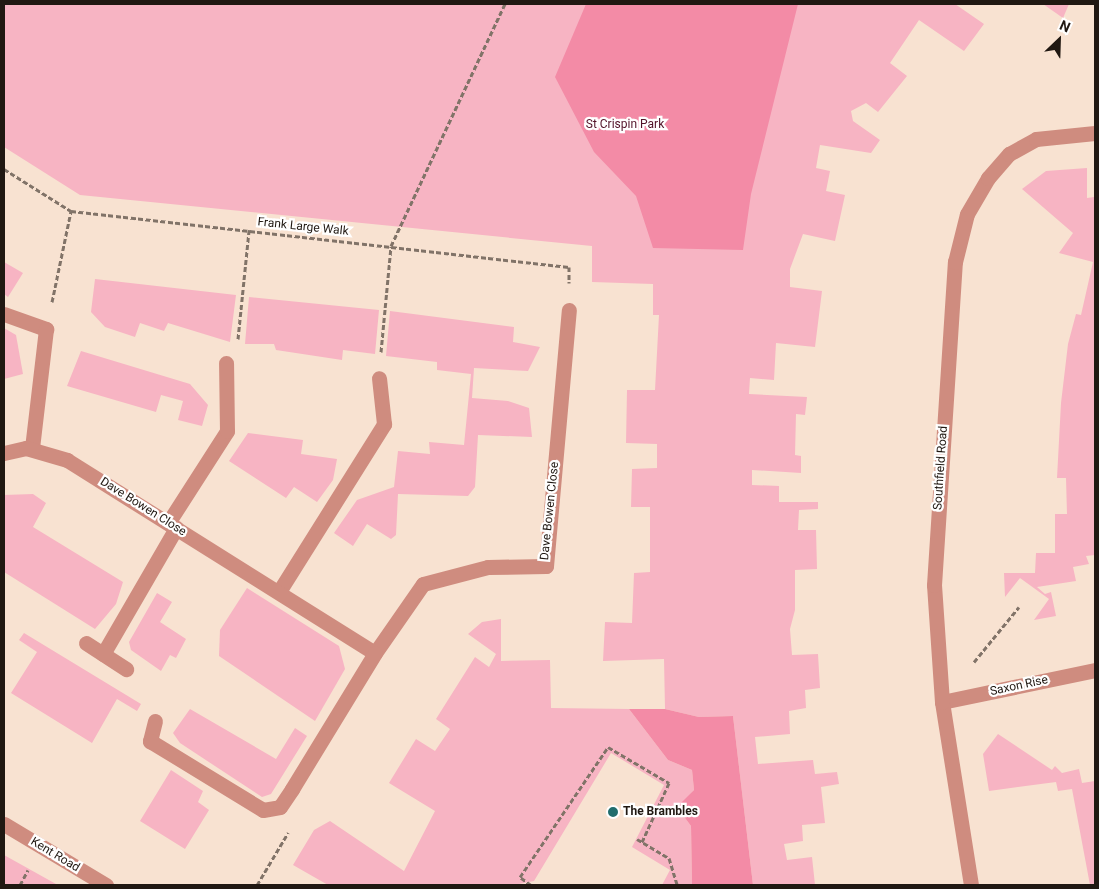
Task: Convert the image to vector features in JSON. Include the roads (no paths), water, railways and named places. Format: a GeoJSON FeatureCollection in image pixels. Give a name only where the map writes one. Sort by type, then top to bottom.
{"type":"FeatureCollection","features":[{"type":"Feature","properties":{"kind":"street","name":"Southfield Road"},"geometry":{"type":"LineString","coordinates":[[972,885],[942,702],[934,584],[955,262],[967,214],[988,178],[1009,154],[1036,139],[1095,133]]}},
{"type":"Feature","properties":{"kind":"street","name":"Dave Bowen Close"},"geometry":{"type":"LineString","coordinates":[[155,721],[150,741],[263,810],[280,807],[375,653],[423,584],[488,567],[546,566],[569,310]]}},
{"type":"Feature","properties":{"kind":"street"},"geometry":{"type":"LineString","coordinates":[[4,314],[46,329],[32,449]]}},
{"type":"Feature","properties":{"kind":"street"},"geometry":{"type":"LineString","coordinates":[[103,654],[172,526],[227,432],[226,363]]}},
{"type":"Feature","properties":{"kind":"street"},"geometry":{"type":"LineString","coordinates":[[280,590],[384,424],[379,378]]}},
{"type":"Feature","properties":{"kind":"street","name":"Dave Bowen Close"},"geometry":{"type":"LineString","coordinates":[[4,453],[32,449],[67,460],[172,526],[280,590],[375,653]]}},
{"type":"Feature","properties":{"kind":"street"},"geometry":{"type":"LineString","coordinates":[[86,643],[126,669]]}},
{"type":"Feature","properties":{"kind":"street","name":"Saxon Rise"},"geometry":{"type":"LineString","coordinates":[[942,702],[1095,670]]}},
{"type":"Feature","properties":{"kind":"street","name":"Kent Road"},"geometry":{"type":"LineString","coordinates":[[4,824],[106,885]]}},
{"type":"Feature","properties":{"kind":"place","name":"The Brambles"},"geometry":{"type":"Point","coordinates":[613,812]}},
{"type":"Feature","properties":{"kind":"park label","name":"St Crispin Park"},"geometry":{"type":"Point","coordinates":[625,125]}}]}
